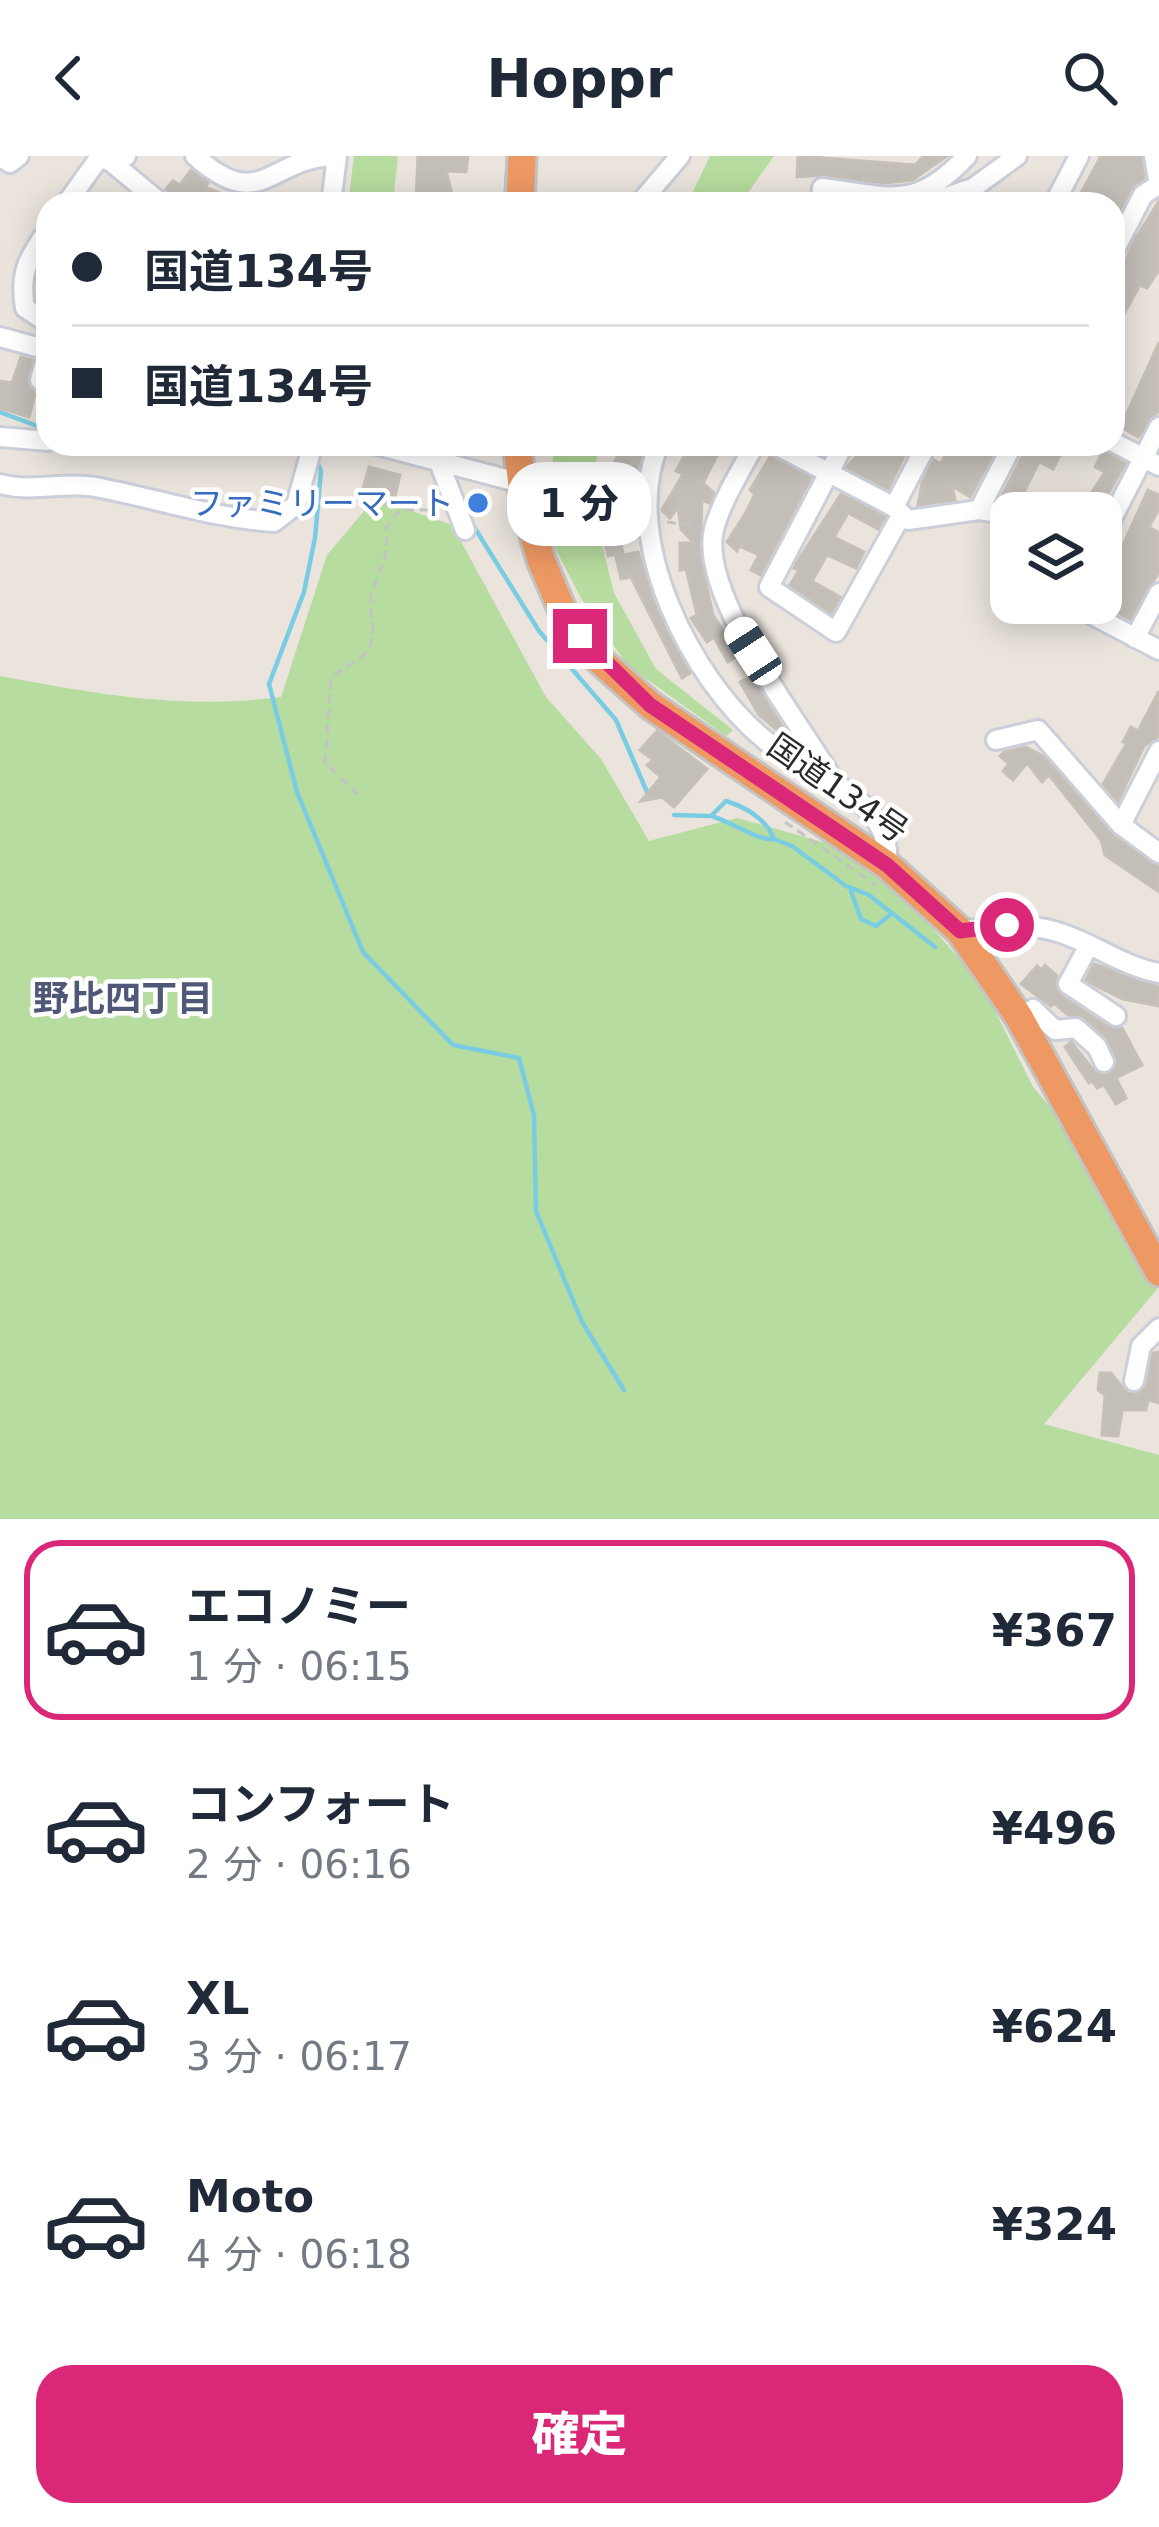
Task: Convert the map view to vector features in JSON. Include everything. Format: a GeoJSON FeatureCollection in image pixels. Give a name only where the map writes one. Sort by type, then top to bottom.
{"type":"FeatureCollection","features":[{"type":"Feature","properties":{"kind":"highway"},"geometry":{"type":"LineString","coordinates":[[520,192],[522,156]]}},
{"type":"Feature","properties":{"kind":"highway","name":"国道134号"},"geometry":{"type":"LineString","coordinates":[[518,456],[520,483],[541,560],[563,614],[597,658],[650,705],[887,865],[960,931],[1019,1017],[1159,1272]]}},
{"type":"Feature","properties":{"kind":"street"},"geometry":{"type":"LineString","coordinates":[[0,158],[10,163],[19,156]]}},
{"type":"Feature","properties":{"kind":"street"},"geometry":{"type":"LineString","coordinates":[[195,156],[247,184],[271,181],[291,162],[334,156],[332,192]]}},
{"type":"Feature","properties":{"kind":"street"},"geometry":{"type":"LineString","coordinates":[[649,192],[680,156]]}},
{"type":"Feature","properties":{"kind":"street"},"geometry":{"type":"LineString","coordinates":[[922,192],[943,182],[967,156]]}},
{"type":"Feature","properties":{"kind":"street"},"geometry":{"type":"LineString","coordinates":[[961,192],[1017,156]]}},
{"type":"Feature","properties":{"kind":"street"},"geometry":{"type":"LineString","coordinates":[[1060,192],[1079,156]]}},
{"type":"Feature","properties":{"kind":"street"},"geometry":{"type":"LineString","coordinates":[[1125,230],[1143,195],[1159,185],[1154,156]]}},
{"type":"Feature","properties":{"kind":"street"},"geometry":{"type":"LineString","coordinates":[[75,192],[99,158],[118,159],[150,192]]}},
{"type":"Feature","properties":{"kind":"street"},"geometry":{"type":"LineString","coordinates":[[822,192],[822,188],[857,192]]}},
{"type":"Feature","properties":{"kind":"street"},"geometry":{"type":"LineString","coordinates":[[36,246],[26,259],[21,284],[25,308],[36,315]]}},
{"type":"Feature","properties":{"kind":"street"},"geometry":{"type":"LineString","coordinates":[[26,259],[36,262]]}},
{"type":"Feature","properties":{"kind":"street"},"geometry":{"type":"LineString","coordinates":[[0,337],[36,348]]}},
{"type":"Feature","properties":{"kind":"street"},"geometry":{"type":"LineString","coordinates":[[1122,507],[1151,462],[1159,427]]}},
{"type":"Feature","properties":{"kind":"street"},"geometry":{"type":"LineString","coordinates":[[0,436],[36,440]]}},
{"type":"Feature","properties":{"kind":"street"},"geometry":{"type":"LineString","coordinates":[[0,484],[40,490],[91,486],[168,506],[274,522],[296,505],[309,456]]}},
{"type":"Feature","properties":{"kind":"street"},"geometry":{"type":"LineString","coordinates":[[433,456],[465,530]]}},
{"type":"Feature","properties":{"kind":"street"},"geometry":{"type":"LineString","coordinates":[[442,456],[520,483]]}},
{"type":"Feature","properties":{"kind":"street"},"geometry":{"type":"LineString","coordinates":[[656,456],[647,498],[647,540],[657,576],[680,625],[728,703],[764,740],[806,768],[832,778]]}},
{"type":"Feature","properties":{"kind":"street"},"geometry":{"type":"LineString","coordinates":[[749,456],[714,530],[714,566],[729,613],[832,778],[880,829],[887,865]]}},
{"type":"Feature","properties":{"kind":"street"},"geometry":{"type":"LineString","coordinates":[[797,456],[898,510],[908,520],[990,512]]}},
{"type":"Feature","properties":{"kind":"street"},"geometry":{"type":"LineString","coordinates":[[838,456],[769,587],[836,632],[922,456]]}},
{"type":"Feature","properties":{"kind":"street"},"geometry":{"type":"LineString","coordinates":[[979,510],[1007,456]]}},
{"type":"Feature","properties":{"kind":"street"},"geometry":{"type":"LineString","coordinates":[[1135,638],[1159,592]]}},
{"type":"Feature","properties":{"kind":"street"},"geometry":{"type":"LineString","coordinates":[[1109,624],[1159,650]]}},
{"type":"Feature","properties":{"kind":"street"},"geometry":{"type":"LineString","coordinates":[[996,740],[1038,730],[1121,824],[1159,853]]}},
{"type":"Feature","properties":{"kind":"street"},"geometry":{"type":"LineString","coordinates":[[1121,824],[1159,752]]}},
{"type":"Feature","properties":{"kind":"street"},"geometry":{"type":"LineString","coordinates":[[960,931],[1007,925],[1052,931],[1159,973]]}},
{"type":"Feature","properties":{"kind":"street"},"geometry":{"type":"LineString","coordinates":[[1088,947],[1068,984],[1116,1016]]}},
{"type":"Feature","properties":{"kind":"street"},"geometry":{"type":"LineString","coordinates":[[1019,1017],[1033,1009],[1055,1030],[1076,1028],[1097,1047],[1105,1062]]}},
{"type":"Feature","properties":{"kind":"street"},"geometry":{"type":"LineString","coordinates":[[1134,1381],[1141,1346],[1159,1328]]}},
{"type":"Feature","properties":{"kind":"path"},"geometry":{"type":"LineString","coordinates":[[358,794],[325,763],[322,749],[329,725],[331,679],[367,652],[374,634],[370,597],[381,576],[388,544],[385,529],[400,510],[457,509]]}},
{"type":"Feature","properties":{"kind":"path"},"geometry":{"type":"LineString","coordinates":[[647,519],[714,530]]}},
{"type":"Feature","properties":{"kind":"green space"},"geometry":{"type":"Polygon","coordinates":[[[354,156],[398,156],[394,192],[350,192],[354,156]]]}},
{"type":"Feature","properties":{"kind":"green space"},"geometry":{"type":"Polygon","coordinates":[[[710,156],[774,156],[748,192],[693,192],[710,156]]]}},
{"type":"Feature","properties":{"kind":"green space"},"geometry":{"type":"Polygon","coordinates":[[[553,456],[597,456],[588,488],[614,593],[656,669],[733,730],[726,736],[627,665],[581,598],[547,533],[553,456]]]}},
{"type":"Feature","properties":{"kind":"green space"},"geometry":{"type":"Polygon","coordinates":[[[375,498],[452,525],[546,697],[601,759],[649,841],[737,818],[830,844],[887,877],[981,983],[1033,1087],[1076,1137],[1157,1289],[1044,1424],[1159,1455],[1159,1519],[0,1519],[0,676],[174,701],[281,697],[327,555],[375,498]]]}},
{"type":"Feature","properties":{"kind":"building"},"geometry":{"type":"Polygon","coordinates":[[[418,156],[468,156],[466,172],[446,171],[452,192],[416,192],[418,156]]]}},
{"type":"Feature","properties":{"kind":"building"},"geometry":{"type":"Polygon","coordinates":[[[798,156],[915,165],[924,156],[947,156],[912,180],[885,183],[824,175],[797,177],[798,156]]]}},
{"type":"Feature","properties":{"kind":"building"},"geometry":{"type":"Polygon","coordinates":[[[1101,156],[1141,156],[1144,178],[1125,201],[1125,192],[1082,192],[1101,156]]]}},
{"type":"Feature","properties":{"kind":"building"},"geometry":{"type":"Polygon","coordinates":[[[191,170],[208,183],[205,187],[217,192],[166,189],[173,181],[180,185],[191,170]]]}},
{"type":"Feature","properties":{"kind":"building"},"geometry":{"type":"Polygon","coordinates":[[[1159,201],[1159,270],[1147,288],[1140,285],[1125,312],[1125,263],[1159,201]]]}},
{"type":"Feature","properties":{"kind":"building"},"geometry":{"type":"Polygon","coordinates":[[[1159,342],[1159,410],[1138,437],[1125,429],[1125,418],[1159,342]]]}},
{"type":"Feature","properties":{"kind":"building"},"geometry":{"type":"Polygon","coordinates":[[[21,357],[32,360],[27,382],[35,394],[29,417],[0,408],[0,381],[12,383],[21,357]]]}},
{"type":"Feature","properties":{"kind":"building"},"geometry":{"type":"Polygon","coordinates":[[[618,456],[641,456],[627,499],[599,487],[606,465],[611,468],[618,456]]]}},
{"type":"Feature","properties":{"kind":"building"},"geometry":{"type":"Polygon","coordinates":[[[684,456],[717,456],[703,483],[714,493],[709,503],[702,500],[700,556],[713,615],[738,655],[728,662],[714,637],[707,642],[691,618],[697,615],[686,569],[680,570],[680,543],[694,543],[681,529],[678,507],[670,518],[662,510],[683,474],[676,471],[684,456]]]}},
{"type":"Feature","properties":{"kind":"building"},"geometry":{"type":"Polygon","coordinates":[[[857,456],[904,456],[888,489],[847,467],[857,456]]]}},
{"type":"Feature","properties":{"kind":"building"},"geometry":{"type":"Polygon","coordinates":[[[945,456],[992,456],[970,497],[952,486],[955,500],[918,505],[922,483],[934,460],[941,464],[945,456]]]}},
{"type":"Feature","properties":{"kind":"building"},"geometry":{"type":"Polygon","coordinates":[[[1023,456],[1060,456],[1053,469],[1039,462],[1024,492],[1004,492],[1023,456]]]}},
{"type":"Feature","properties":{"kind":"building"},"geometry":{"type":"Polygon","coordinates":[[[1100,456],[1125,464],[1109,492],[1092,492],[1105,472],[1095,467],[1100,456]]]}},
{"type":"Feature","properties":{"kind":"building"},"geometry":{"type":"Polygon","coordinates":[[[770,457],[811,478],[760,575],[751,570],[759,555],[739,546],[737,551],[727,542],[770,457]]]}},
{"type":"Feature","properties":{"kind":"building"},"geometry":{"type":"Polygon","coordinates":[[[369,467],[400,475],[393,505],[365,502],[361,495],[369,467]]]}},
{"type":"Feature","properties":{"kind":"building"},"geometry":{"type":"Polygon","coordinates":[[[1148,490],[1159,495],[1159,509],[1149,527],[1159,533],[1159,572],[1130,619],[1122,615],[1123,545],[1148,490]]]}},
{"type":"Feature","properties":{"kind":"building"},"geometry":{"type":"Polygon","coordinates":[[[841,494],[885,517],[878,529],[848,513],[834,537],[864,552],[856,568],[827,555],[812,581],[840,597],[831,613],[790,585],[799,559],[841,494]]]}},
{"type":"Feature","properties":{"kind":"building"},"geometry":{"type":"Polygon","coordinates":[[[612,504],[623,553],[608,556],[596,508],[612,504]]]}},
{"type":"Feature","properties":{"kind":"building"},"geometry":{"type":"Polygon","coordinates":[[[638,552],[657,611],[690,673],[682,678],[631,577],[621,579],[616,557],[638,552]]]}},
{"type":"Feature","properties":{"kind":"building"},"geometry":{"type":"Polygon","coordinates":[[[751,677],[793,743],[759,715],[740,682],[751,677]]]}},
{"type":"Feature","properties":{"kind":"building"},"geometry":{"type":"Polygon","coordinates":[[[1159,691],[1159,736],[1144,746],[1118,801],[1103,784],[1131,727],[1138,731],[1159,691]]]}},
{"type":"Feature","properties":{"kind":"building"},"geometry":{"type":"Polygon","coordinates":[[[657,731],[707,769],[674,807],[662,797],[641,801],[661,777],[647,765],[653,760],[640,750],[657,731]]]}},
{"type":"Feature","properties":{"kind":"building"},"geometry":{"type":"Polygon","coordinates":[[[1026,747],[1043,756],[1113,836],[1159,866],[1159,892],[1105,855],[1101,840],[1049,775],[1042,782],[1027,763],[1013,780],[1003,771],[1009,764],[1000,756],[1026,747]]]}},
{"type":"Feature","properties":{"kind":"building"},"geometry":{"type":"Polygon","coordinates":[[[1094,964],[1159,987],[1159,1006],[1123,999],[1092,984],[1086,980],[1094,964]]]}},
{"type":"Feature","properties":{"kind":"building"},"geometry":{"type":"Polygon","coordinates":[[[1045,965],[1057,976],[1060,995],[1108,1027],[1122,1028],[1142,1065],[1116,1078],[1126,1098],[1116,1104],[1104,1085],[1097,1088],[1089,1083],[1065,1047],[1071,1042],[1095,1072],[1109,1075],[1117,1062],[1107,1038],[1084,1017],[1068,1015],[1021,984],[1037,966],[1042,970],[1045,965]]]}},
{"type":"Feature","properties":{"kind":"building"},"geometry":{"type":"Polygon","coordinates":[[[1159,1352],[1159,1403],[1148,1400],[1146,1410],[1122,1410],[1118,1436],[1102,1435],[1105,1395],[1098,1390],[1100,1373],[1111,1373],[1126,1392],[1139,1393],[1147,1385],[1153,1353],[1159,1352]]]}},
{"type":"Feature","properties":{"kind":"waterway"},"geometry":{"type":"LineString","coordinates":[[506,192],[508,156]]}},
{"type":"Feature","properties":{"kind":"waterway"},"geometry":{"type":"LineString","coordinates":[[0,412],[36,426]]}},
{"type":"Feature","properties":{"kind":"waterway"},"geometry":{"type":"LineString","coordinates":[[316,459],[321,471],[315,538],[304,592],[269,684],[297,792],[363,952],[453,1045],[519,1058],[534,1115],[536,1211],[582,1322],[624,1390]]}},
{"type":"Feature","properties":{"kind":"waterway"},"geometry":{"type":"LineString","coordinates":[[471,522],[539,631],[616,720],[647,792]]}},
{"type":"Feature","properties":{"kind":"waterway"},"geometry":{"type":"LineString","coordinates":[[674,815],[711,816],[726,801],[742,807],[761,820],[774,839],[792,846],[846,886],[869,895],[935,947]]}},
{"type":"Feature","properties":{"kind":"waterway"},"geometry":{"type":"LineString","coordinates":[[714,817],[774,839]]}},
{"type":"Feature","properties":{"kind":"waterway"},"geometry":{"type":"LineString","coordinates":[[851,891],[861,919],[876,926],[891,914]]}},
{"type":"Feature","properties":{"kind":"place","name":"ファミリーマート"},"geometry":{"type":"Point","coordinates":[478,503]}},
{"type":"Feature","properties":{"kind":"district","name":"野比四丁目"},"geometry":{"type":"Point","coordinates":[123,998]}},
{"type":"Feature","properties":{"kind":"route"},"geometry":{"type":"LineString","coordinates":[[580,636],[597,658],[650,705],[887,865],[960,931],[1007,925]]}}]}
